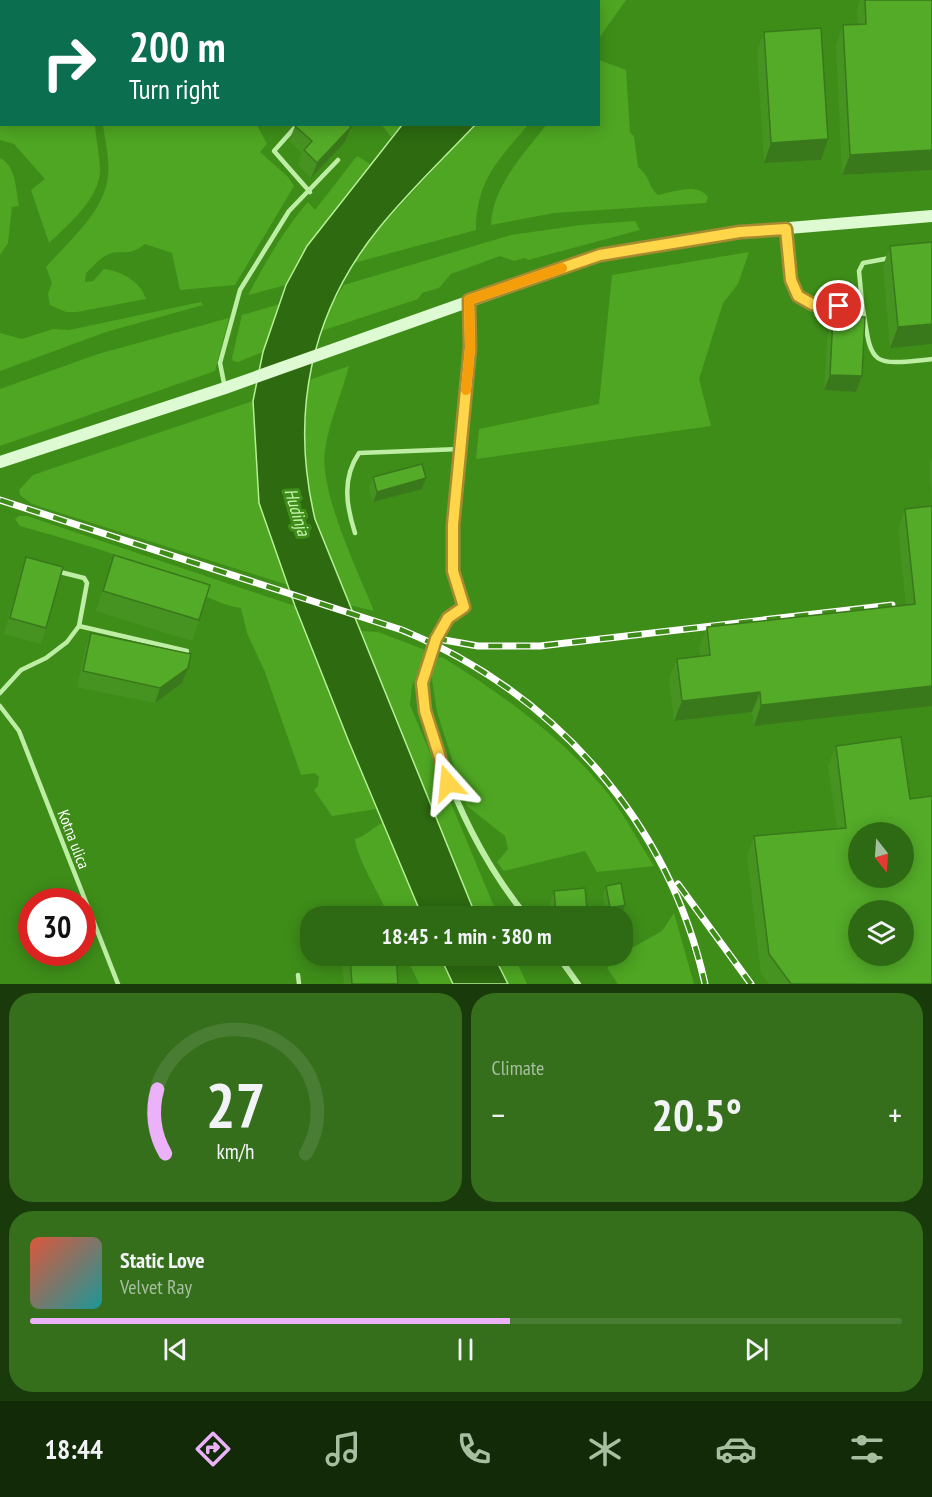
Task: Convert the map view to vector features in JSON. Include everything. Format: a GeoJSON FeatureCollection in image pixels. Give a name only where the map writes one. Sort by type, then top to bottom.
{"type":"FeatureCollection","features":[{"type":"Feature","properties":{"kind":"street"},"geometry":{"type":"LineString","coordinates":[[0,462],[229,386],[600,255],[740,232],[932,216]]}},
{"type":"Feature","properties":{"kind":"street"},"geometry":{"type":"LineString","coordinates":[[469,300],[470,348],[453,525],[453,571],[464,607],[448,618],[434,644],[422,683],[425,711],[448,783],[476,843],[503,888],[518,906]]}},
{"type":"Feature","properties":{"kind":"street"},"geometry":{"type":"LineString","coordinates":[[565,966],[578,984]]}},
{"type":"Feature","properties":{"kind":"lane"},"geometry":{"type":"LineString","coordinates":[[296,126],[274,151],[310,192]]}},
{"type":"Feature","properties":{"kind":"lane"},"geometry":{"type":"LineString","coordinates":[[229,386],[220,363],[240,290],[289,211],[310,192],[338,160]]}},
{"type":"Feature","properties":{"kind":"lane"},"geometry":{"type":"LineString","coordinates":[[786,229],[791,280],[798,296],[812,304],[839,306],[862,303]]}},
{"type":"Feature","properties":{"kind":"lane"},"geometry":{"type":"LineString","coordinates":[[897,257],[863,263],[860,271],[869,350],[877,361],[887,364],[932,359]]}},
{"type":"Feature","properties":{"kind":"lane"},"geometry":{"type":"LineString","coordinates":[[355,532],[346,504],[349,468],[359,453],[460,449]]}},
{"type":"Feature","properties":{"kind":"lane"},"geometry":{"type":"LineString","coordinates":[[0,693],[21,670],[46,658],[67,642],[79,626],[87,583],[84,578],[53,571]]}},
{"type":"Feature","properties":{"kind":"lane"},"geometry":{"type":"LineString","coordinates":[[79,626],[187,651]]}},
{"type":"Feature","properties":{"kind":"lane","name":"Kotna ulica"},"geometry":{"type":"LineString","coordinates":[[0,706],[19,731],[118,984]]}},
{"type":"Feature","properties":{"kind":"lane"},"geometry":{"type":"LineString","coordinates":[[298,975],[299,984]]}},
{"type":"Feature","properties":{"kind":"shaded area"},"geometry":{"type":"Polygon","coordinates":[[[600,0],[626,0],[600,37],[600,0]]]}},
{"type":"Feature","properties":{"kind":"shaded area"},"geometry":{"type":"Polygon","coordinates":[[[600,60],[626,70],[630,133],[634,136],[638,167],[658,195],[692,189],[703,192],[708,197],[706,203],[554,213],[491,225],[497,197],[519,159],[545,126],[600,126],[600,60]]]}},
{"type":"Feature","properties":{"kind":"shaded area"},"geometry":{"type":"Polygon","coordinates":[[[0,126],[95,126],[100,171],[94,192],[81,211],[49,243],[31,190],[45,179],[14,144],[0,140],[0,126]]]}},
{"type":"Feature","properties":{"kind":"shaded area"},"geometry":{"type":"Polygon","coordinates":[[[103,126],[258,126],[267,144],[260,152],[288,177],[294,186],[235,285],[180,290],[172,253],[145,244],[134,251],[105,256],[86,273],[85,282],[93,281],[104,269],[111,270],[130,278],[140,287],[146,299],[66,312],[50,305],[48,294],[52,283],[46,267],[93,214],[100,201],[108,176],[103,126]]]}},
{"type":"Feature","properties":{"kind":"shaded area"},"geometry":{"type":"Polygon","coordinates":[[[383,126],[401,126],[391,137],[383,126]]]}},
{"type":"Feature","properties":{"kind":"shaded area"},"geometry":{"type":"Polygon","coordinates":[[[474,126],[527,126],[498,161],[485,184],[477,213],[476,230],[354,263],[379,228],[474,126]]]}},
{"type":"Feature","properties":{"kind":"shaded area"},"geometry":{"type":"Polygon","coordinates":[[[357,156],[370,164],[307,246],[286,285],[248,295],[275,247],[299,213],[308,202],[315,210],[357,156]]]}},
{"type":"Feature","properties":{"kind":"shaded area"},"geometry":{"type":"Polygon","coordinates":[[[0,158],[5,161],[12,172],[19,206],[12,207],[8,243],[0,255],[0,158]]]}},
{"type":"Feature","properties":{"kind":"shaded area"},"geometry":{"type":"Polygon","coordinates":[[[635,221],[640,230],[528,260],[525,258],[514,261],[500,256],[451,274],[439,288],[422,293],[418,299],[321,331],[326,314],[344,285],[511,235],[581,225],[635,221]]]}},
{"type":"Feature","properties":{"kind":"shaded area"},"geometry":{"type":"Polygon","coordinates":[[[749,252],[738,284],[723,303],[699,379],[711,426],[476,459],[479,429],[599,404],[612,275],[749,252]]]}},
{"type":"Feature","properties":{"kind":"shaded area"},"geometry":{"type":"Polygon","coordinates":[[[201,302],[203,305],[106,332],[0,371],[0,333],[22,339],[53,329],[69,330],[201,302]]]}},
{"type":"Feature","properties":{"kind":"shaded area"},"geometry":{"type":"Polygon","coordinates":[[[280,304],[263,352],[238,362],[233,361],[242,315],[280,304]]]}},
{"type":"Feature","properties":{"kind":"shaded area"},"geometry":{"type":"Polygon","coordinates":[[[229,318],[215,371],[0,446],[0,389],[98,354],[229,318]]]}},
{"type":"Feature","properties":{"kind":"shaded area"},"geometry":{"type":"Polygon","coordinates":[[[349,366],[327,439],[325,467],[328,487],[341,531],[374,611],[349,605],[314,516],[305,473],[304,433],[309,380],[349,366]]]}},
{"type":"Feature","properties":{"kind":"shaded area"},"geometry":{"type":"Polygon","coordinates":[[[253,401],[259,503],[288,585],[32,504],[20,495],[19,490],[33,475],[253,401]]]}},
{"type":"Feature","properties":{"kind":"shaded area"},"geometry":{"type":"Polygon","coordinates":[[[19,516],[27,516],[295,606],[376,809],[332,816],[314,790],[318,786],[319,777],[315,773],[301,775],[265,672],[247,633],[241,608],[218,602],[157,571],[124,558],[20,526],[15,519],[19,516]]]}},
{"type":"Feature","properties":{"kind":"shaded area"},"geometry":{"type":"Polygon","coordinates":[[[360,631],[378,632],[428,651],[412,686],[410,705],[494,906],[472,906],[360,631]]]}},
{"type":"Feature","properties":{"kind":"shaded area"},"geometry":{"type":"Polygon","coordinates":[[[442,657],[532,719],[573,755],[615,803],[654,866],[597,872],[585,851],[504,871],[497,862],[508,849],[505,836],[467,806],[437,712],[431,673],[437,658],[442,657]]]}},
{"type":"Feature","properties":{"kind":"shaded area"},"geometry":{"type":"Polygon","coordinates":[[[382,823],[418,906],[384,906],[356,847],[355,839],[382,823]]]}},
{"type":"Feature","properties":{"kind":"shaded area"},"geometry":{"type":"Polygon","coordinates":[[[674,913],[694,984],[618,984],[607,968],[609,966],[633,966],[633,947],[662,931],[674,913]]]}},
{"type":"Feature","properties":{"kind":"shaded area"},"geometry":{"type":"Polygon","coordinates":[[[411,966],[444,966],[452,984],[419,984],[411,966]]]}},
{"type":"Feature","properties":{"kind":"shaded area"},"geometry":{"type":"Polygon","coordinates":[[[499,966],[519,966],[527,984],[508,984],[499,966]]]}},
{"type":"Feature","properties":{"kind":"water","name":"Hudinja"},"geometry":{"type":"Polygon","coordinates":[[[401,126],[474,126],[379,228],[355,261],[336,295],[322,330],[312,366],[306,403],[305,441],[308,480],[315,519],[472,906],[418,906],[295,606],[259,503],[253,401],[263,352],[286,285],[307,246],[401,126]]]}},
{"type":"Feature","properties":{"kind":"water"},"geometry":{"type":"Polygon","coordinates":[[[445,966],[499,966],[508,984],[453,984],[445,966]]]}},
{"type":"Feature","properties":{"kind":"building"},"geometry":{"type":"Polygon","coordinates":[[[865,0],[932,0],[932,150],[850,155],[843,25],[866,24],[865,0]]]}},
{"type":"Feature","properties":{"kind":"building"},"geometry":{"type":"Polygon","coordinates":[[[821,28],[828,139],[771,143],[764,32],[821,28]]]}},
{"type":"Feature","properties":{"kind":"building"},"geometry":{"type":"Polygon","coordinates":[[[295,126],[351,127],[317,163],[304,150],[312,141],[295,126]]]}},
{"type":"Feature","properties":{"kind":"building"},"geometry":{"type":"Polygon","coordinates":[[[932,242],[932,324],[898,327],[890,246],[932,242]]]}},
{"type":"Feature","properties":{"kind":"building"},"geometry":{"type":"Polygon","coordinates":[[[833,316],[865,317],[862,376],[830,375],[833,316]]]}},
{"type":"Feature","properties":{"kind":"building"},"geometry":{"type":"Polygon","coordinates":[[[422,464],[426,478],[377,492],[373,477],[422,464]]]}},
{"type":"Feature","properties":{"kind":"building"},"geometry":{"type":"Polygon","coordinates":[[[932,506],[932,686],[761,705],[760,692],[682,701],[677,659],[710,655],[707,627],[915,604],[905,509],[932,506]]]}},
{"type":"Feature","properties":{"kind":"building"},"geometry":{"type":"Polygon","coordinates":[[[114,555],[210,585],[199,620],[103,591],[114,555]]]}},
{"type":"Feature","properties":{"kind":"building"},"geometry":{"type":"Polygon","coordinates":[[[26,557],[63,567],[46,628],[10,618],[26,557]]]}},
{"type":"Feature","properties":{"kind":"building"},"geometry":{"type":"Polygon","coordinates":[[[91,633],[191,654],[188,668],[160,688],[83,671],[91,633]]]}},
{"type":"Feature","properties":{"kind":"building"},"geometry":{"type":"Polygon","coordinates":[[[901,737],[910,799],[932,796],[932,984],[791,984],[769,954],[754,836],[846,828],[836,746],[901,737]]]}},
{"type":"Feature","properties":{"kind":"building"},"geometry":{"type":"Polygon","coordinates":[[[621,883],[625,905],[610,906],[606,886],[621,883]]]}},
{"type":"Feature","properties":{"kind":"building"},"geometry":{"type":"Polygon","coordinates":[[[585,888],[587,906],[555,906],[554,891],[585,888]]]}},
{"type":"Feature","properties":{"kind":"building"},"geometry":{"type":"Polygon","coordinates":[[[351,966],[397,966],[398,984],[352,984],[351,966]]]}},
{"type":"Feature","properties":{"kind":"railway"},"geometry":{"type":"LineString","coordinates":[[0,500],[402,630],[457,657],[509,689],[556,727],[597,770],[634,817],[664,869],[688,925],[705,984]]}},
{"type":"Feature","properties":{"kind":"railway"},"geometry":{"type":"LineString","coordinates":[[433,638],[478,646],[540,646],[892,605]]}},
{"type":"Feature","properties":{"kind":"railway"},"geometry":{"type":"LineString","coordinates":[[678,884],[751,984]]}},
{"type":"Feature","properties":{"kind":"slow traffic"},"geometry":{"type":"LineString","coordinates":[[466,390],[470,348],[469,300],[562,268]]}},
{"type":"Feature","properties":{"kind":"route"},"geometry":{"type":"LineString","coordinates":[[448,783],[425,711],[422,683],[436,639],[448,618],[464,607],[453,571],[453,525],[470,348],[469,300],[600,255],[740,232],[786,229],[786,249],[790,261],[791,280],[798,296],[812,304],[839,306]]}}]}
